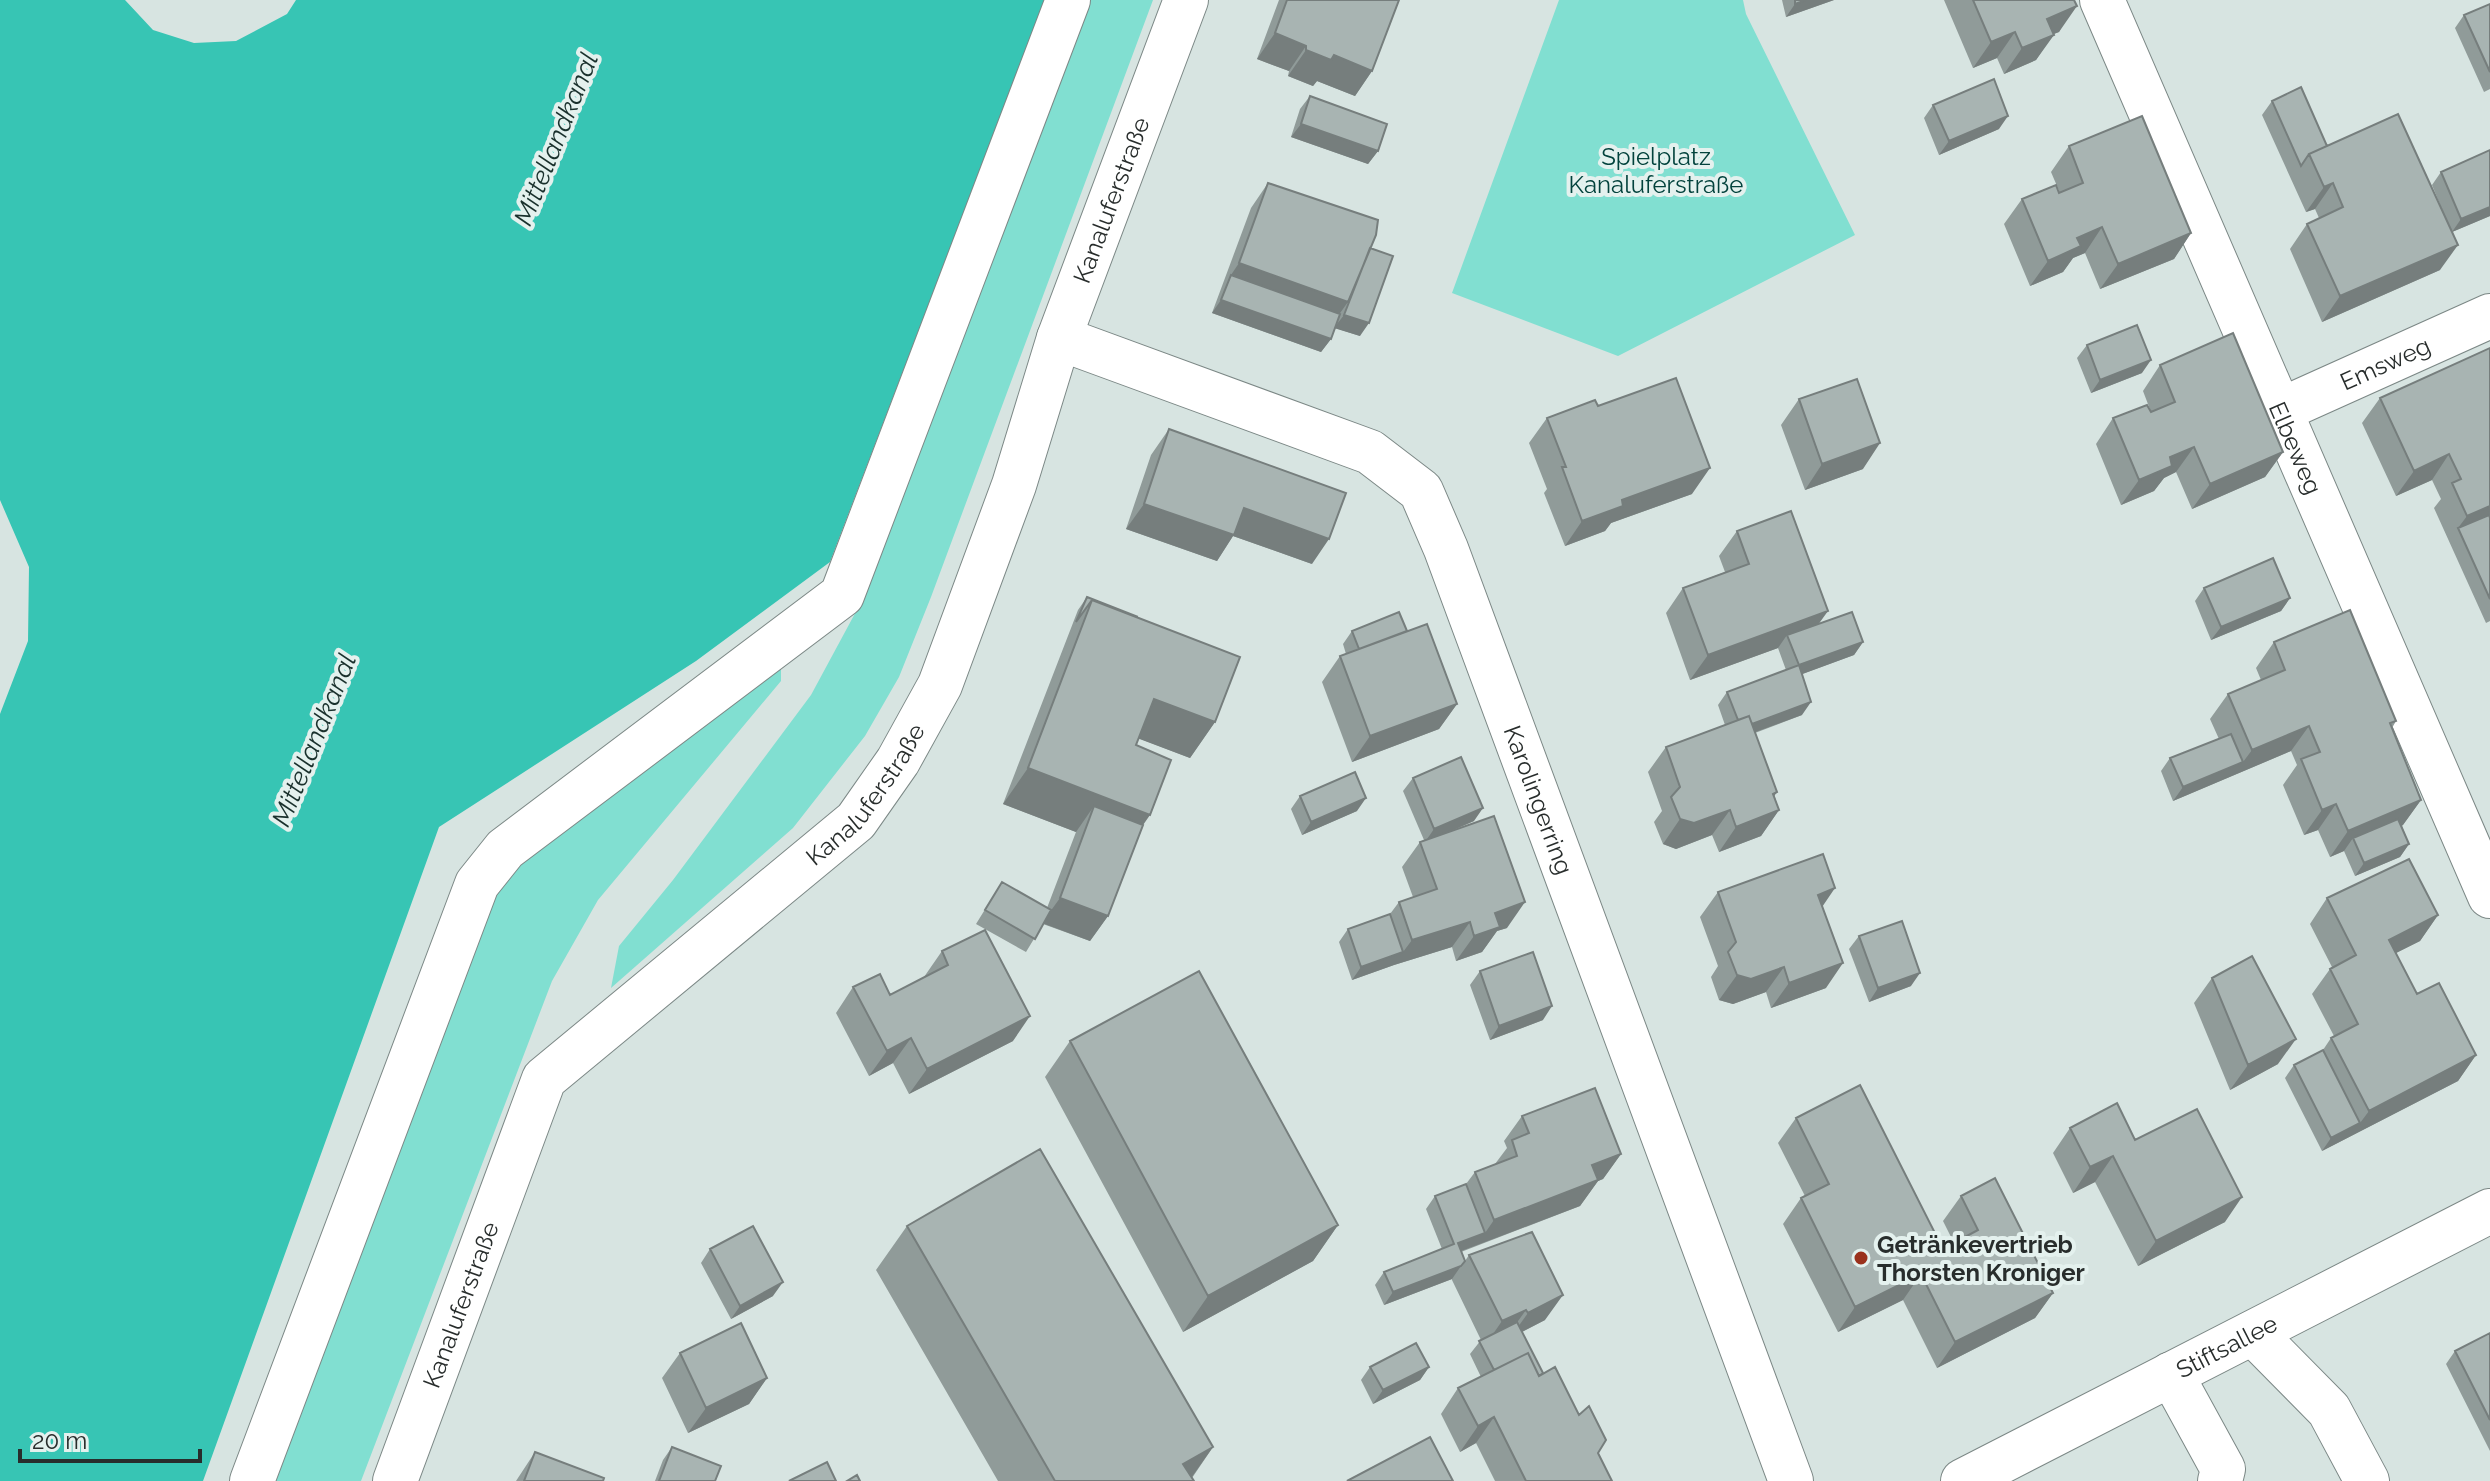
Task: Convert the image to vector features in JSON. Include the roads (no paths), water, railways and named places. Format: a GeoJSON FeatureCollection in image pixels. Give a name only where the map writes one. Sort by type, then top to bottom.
{"type":"FeatureCollection","features":[{"type":"Feature","properties":{"kind":"street"},"geometry":{"type":"LineString","coordinates":[[252,1481],[477,884],[505,849],[842,595],[1068,0]]}},
{"type":"Feature","properties":{"kind":"street","name":"Kanaluferstraße"},"geometry":{"type":"LineString","coordinates":[[395,1481],[544,1079],[856,821],[898,761],[945,670],[1014,485],[1059,338],[1186,0]]}},
{"type":"Feature","properties":{"kind":"street","name":"Elbeweg"},"geometry":{"type":"LineString","coordinates":[[2102,0],[2490,896]]}},
{"type":"Feature","properties":{"kind":"street","name":"Emsweg"},"geometry":{"type":"LineString","coordinates":[[2281,410],[2490,316]]}},
{"type":"Feature","properties":{"kind":"street","name":"Karolingerring"},"geometry":{"type":"LineString","coordinates":[[1059,338],[1370,452],[1421,491],[1446,549],[1791,1481]]}},
{"type":"Feature","properties":{"kind":"street","name":"Stiftsallee"},"geometry":{"type":"LineString","coordinates":[[1963,1481],[2490,1211]]}},
{"type":"Feature","properties":{"kind":"street"},"geometry":{"type":"LineString","coordinates":[[2253,1333],[2329,1410],[2367,1481]]}},
{"type":"Feature","properties":{"kind":"street"},"geometry":{"type":"LineString","coordinates":[[2171,1374],[2223,1469],[2220,1481]]}},
{"type":"Feature","properties":{"kind":"water","name":"Mittellandkanal"},"geometry":{"type":"Polygon","coordinates":[[[0,0],[125,0],[153,30],[194,43],[236,41],[287,14],[296,0],[1045,0],[830,562],[696,661],[439,827],[203,1481],[0,1481],[0,714],[28,641],[29,567],[0,500],[0,0]]]}},
{"type":"Feature","properties":{"kind":"place","name":"Getränkevertrieb Thorsten Kroniger"},"geometry":{"type":"Point","coordinates":[1861,1258]}},
{"type":"Feature","properties":{"kind":"park label","name":"Spielplatz Kanaluferstraße"},"geometry":{"type":"Point","coordinates":[1656,170]}}]}
